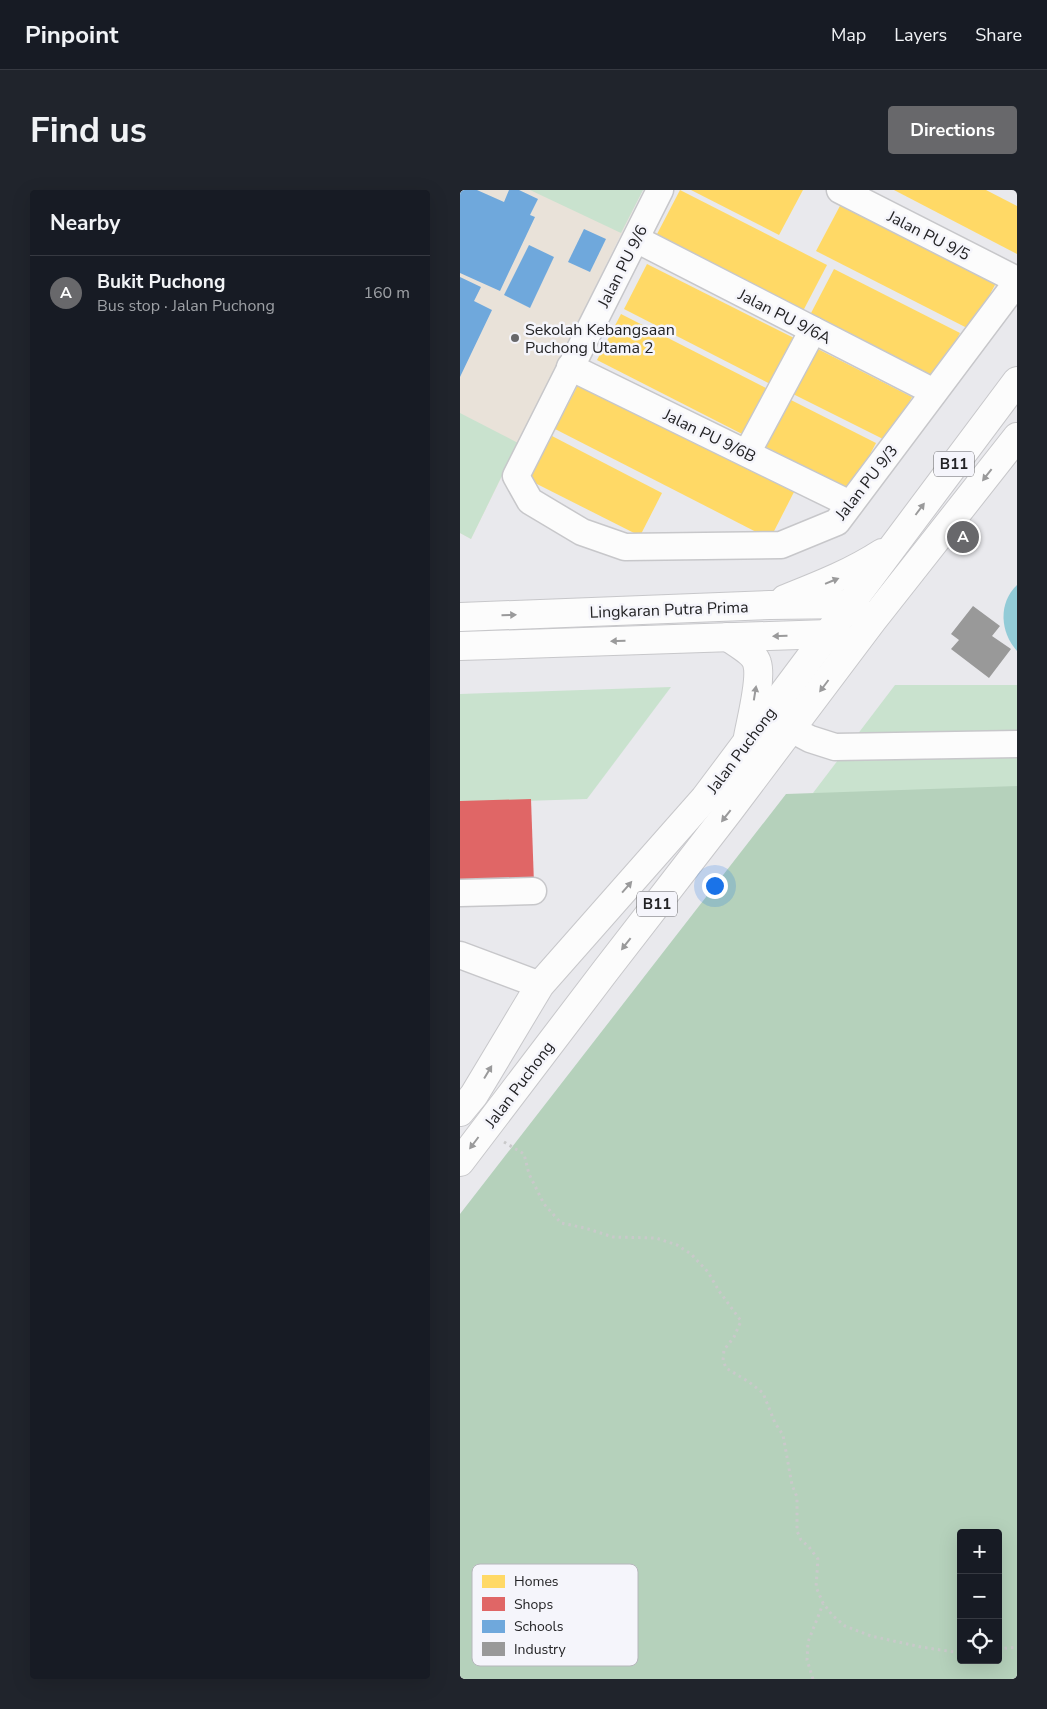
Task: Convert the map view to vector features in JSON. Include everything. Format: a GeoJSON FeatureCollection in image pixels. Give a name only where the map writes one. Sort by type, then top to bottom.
{"type":"FeatureCollection","features":[{"type":"Feature","properties":{"kind":"main road","name":"Jalan Puchong"},"geometry":{"type":"LineString","coordinates":[[465,1104],[540,985],[705,798],[1017,380]]}},
{"type":"Feature","properties":{"kind":"main road","name":"Jalan Puchong"},"geometry":{"type":"LineString","coordinates":[[460,1162],[872,621],[1017,437]]}},
{"type":"Feature","properties":{"kind":"main road"},"geometry":{"type":"LineString","coordinates":[[770,605],[838,578],[891,548]]}},
{"type":"Feature","properties":{"kind":"main road"},"geometry":{"type":"LineString","coordinates":[[850,604],[872,621]]}},
{"type":"Feature","properties":{"kind":"main road","name":"Lingkaran Putra Prima"},"geometry":{"type":"LineString","coordinates":[[460,617],[770,605],[850,604]]}},
{"type":"Feature","properties":{"kind":"main road","name":"Lingkaran Putra Prima"},"geometry":{"type":"LineString","coordinates":[[460,646],[829,634],[854,647]]}},
{"type":"Feature","properties":{"kind":"main road"},"geometry":{"type":"LineString","coordinates":[[728,637],[757,662],[758,675],[747,741]]}},
{"type":"Feature","properties":{"kind":"street","name":"Jalan PU 9/6"},"geometry":{"type":"LineString","coordinates":[[516,476],[660,190]]}},
{"type":"Feature","properties":{"kind":"street","name":"Jalan PU 9/5"},"geometry":{"type":"LineString","coordinates":[[840,190],[1017,281]]}},
{"type":"Feature","properties":{"kind":"street","name":"Jalan PU 9/6A"},"geometry":{"type":"LineString","coordinates":[[636,239],[934,392]]}},
{"type":"Feature","properties":{"kind":"street","name":"Jalan PU 9/3"},"geometry":{"type":"LineString","coordinates":[[516,476],[530,501],[582,532],[625,546],[780,545],[837,522],[1017,281]]}},
{"type":"Feature","properties":{"kind":"street"},"geometry":{"type":"LineString","coordinates":[[747,453],[813,330]]}},
{"type":"Feature","properties":{"kind":"street","name":"Jalan PU 9/6B"},"geometry":{"type":"LineString","coordinates":[[570,367],[850,504]]}},
{"type":"Feature","properties":{"kind":"street"},"geometry":{"type":"LineString","coordinates":[[791,729],[810,739],[835,747],[1017,744]]}},
{"type":"Feature","properties":{"kind":"street"},"geometry":{"type":"LineString","coordinates":[[460,893],[533,891]]}},
{"type":"Feature","properties":{"kind":"street"},"geometry":{"type":"LineString","coordinates":[[461,956],[540,985]]}},
{"type":"Feature","properties":{"kind":"path"},"geometry":{"type":"LineString","coordinates":[[484,1131],[524,1154],[529,1174],[544,1204],[562,1223],[613,1237],[656,1238],[677,1245],[691,1254],[708,1272],[742,1321],[734,1337],[724,1350],[723,1360],[726,1368],[763,1393],[775,1423],[783,1436],[792,1485],[797,1497],[798,1531],[801,1540],[818,1559],[816,1587],[823,1603],[832,1615],[845,1626],[871,1636],[957,1653]]}},
{"type":"Feature","properties":{"kind":"path"},"geometry":{"type":"LineString","coordinates":[[813,1679],[806,1660],[808,1642],[823,1603]]}},
{"type":"Feature","properties":{"kind":"path"},"geometry":{"type":"LineString","coordinates":[[1002,1649],[1017,1647]]}},
{"type":"Feature","properties":{"kind":"shaded area","name":"Sekolah Kebangsaan Puchong Utama 2"},"geometry":{"type":"Polygon","coordinates":[[[460,190],[643,190],[471,539],[460,533],[460,190]]]}},
{"type":"Feature","properties":{"kind":"green space"},"geometry":{"type":"Polygon","coordinates":[[[530,190],[643,190],[621,233],[530,190]]]}},
{"type":"Feature","properties":{"kind":"green space"},"geometry":{"type":"Polygon","coordinates":[[[460,413],[518,443],[471,539],[460,533],[460,413]]]}},
{"type":"Feature","properties":{"kind":"green space"},"geometry":{"type":"Polygon","coordinates":[[[895,685],[1017,685],[1017,794],[813,793],[895,685]]]}},
{"type":"Feature","properties":{"kind":"green space"},"geometry":{"type":"Polygon","coordinates":[[[671,687],[587,799],[460,803],[460,694],[671,687]]]}},
{"type":"Feature","properties":{"kind":"green space"},"geometry":{"type":"Polygon","coordinates":[[[1017,786],[1017,1679],[460,1679],[460,1214],[786,794],[1017,786]]]}},
{"type":"Feature","properties":{"kind":"water"},"geometry":{"type":"Polygon","coordinates":[[[1017,585],[1017,651],[1007,635],[1004,609],[1011,592],[1017,585]]]}},
{"type":"Feature","properties":{"kind":"building: Homes"},"geometry":{"type":"Polygon","coordinates":[[[680,190],[827,265],[803,311],[656,236],[680,190]]]}},
{"type":"Feature","properties":{"kind":"building: Homes"},"geometry":{"type":"Polygon","coordinates":[[[691,190],[803,190],[779,235],[691,190]]]}},
{"type":"Feature","properties":{"kind":"building: Homes"},"geometry":{"type":"Polygon","coordinates":[[[894,190],[986,190],[1017,206],[1017,254],[894,190]]]}},
{"type":"Feature","properties":{"kind":"building: Homes"},"geometry":{"type":"Polygon","coordinates":[[[841,204],[996,283],[971,330],[816,251],[841,204]]]}},
{"type":"Feature","properties":{"kind":"building: Homes"},"geometry":{"type":"Polygon","coordinates":[[[647,264],[798,340],[774,386],[624,309],[647,264]]]}},
{"type":"Feature","properties":{"kind":"building: Homes"},"geometry":{"type":"Polygon","coordinates":[[[834,269],[960,333],[937,379],[810,315],[834,269]]]}},
{"type":"Feature","properties":{"kind":"building: Homes"},"geometry":{"type":"Polygon","coordinates":[[[621,314],[772,391],[748,437],[597,360],[621,314]]]}},
{"type":"Feature","properties":{"kind":"building: Homes"},"geometry":{"type":"Polygon","coordinates":[[[810,345],[912,397],[889,442],[787,391],[810,345]]]}},
{"type":"Feature","properties":{"kind":"building: Homes"},"geometry":{"type":"Polygon","coordinates":[[[579,383],[794,492],[770,539],[555,429],[579,383]]]}},
{"type":"Feature","properties":{"kind":"building: Homes"},"geometry":{"type":"Polygon","coordinates":[[[785,397],[876,443],[851,491],[760,444],[785,397]]]}},
{"type":"Feature","properties":{"kind":"building: Homes"},"geometry":{"type":"Polygon","coordinates":[[[552,436],[662,493],[640,536],[529,480],[552,436]]]}},
{"type":"Feature","properties":{"kind":"building: Shops"},"geometry":{"type":"Polygon","coordinates":[[[531,799],[534,884],[460,886],[460,801],[531,799]]]}},
{"type":"Feature","properties":{"kind":"building: Schools"},"geometry":{"type":"Polygon","coordinates":[[[460,190],[477,190],[504,202],[509,190],[519,190],[538,199],[530,215],[535,217],[500,291],[460,273],[460,190]]]}},
{"type":"Feature","properties":{"kind":"building: Schools"},"geometry":{"type":"Polygon","coordinates":[[[584,229],[606,239],[590,272],[568,262],[584,229]]]}},
{"type":"Feature","properties":{"kind":"building: Schools"},"geometry":{"type":"Polygon","coordinates":[[[529,245],[554,257],[530,308],[504,295],[529,245]]]}},
{"type":"Feature","properties":{"kind":"building: Schools"},"geometry":{"type":"Polygon","coordinates":[[[460,277],[481,287],[474,301],[492,310],[460,377],[460,277]]]}},
{"type":"Feature","properties":{"kind":"building: Industry"},"geometry":{"type":"Polygon","coordinates":[[[973,606],[1000,626],[992,636],[1011,649],[989,678],[951,649],[959,640],[951,634],[973,606]]]}},
{"type":"Feature","properties":{"kind":"place","name":"Sekolah Kebangsaan Puchong Utama 2"},"geometry":{"type":"Point","coordinates":[515,338]}},
{"type":"Feature","properties":{"kind":"place","name":"Bukit Puchong"},"geometry":{"type":"Point","coordinates":[963,537]}}]}
